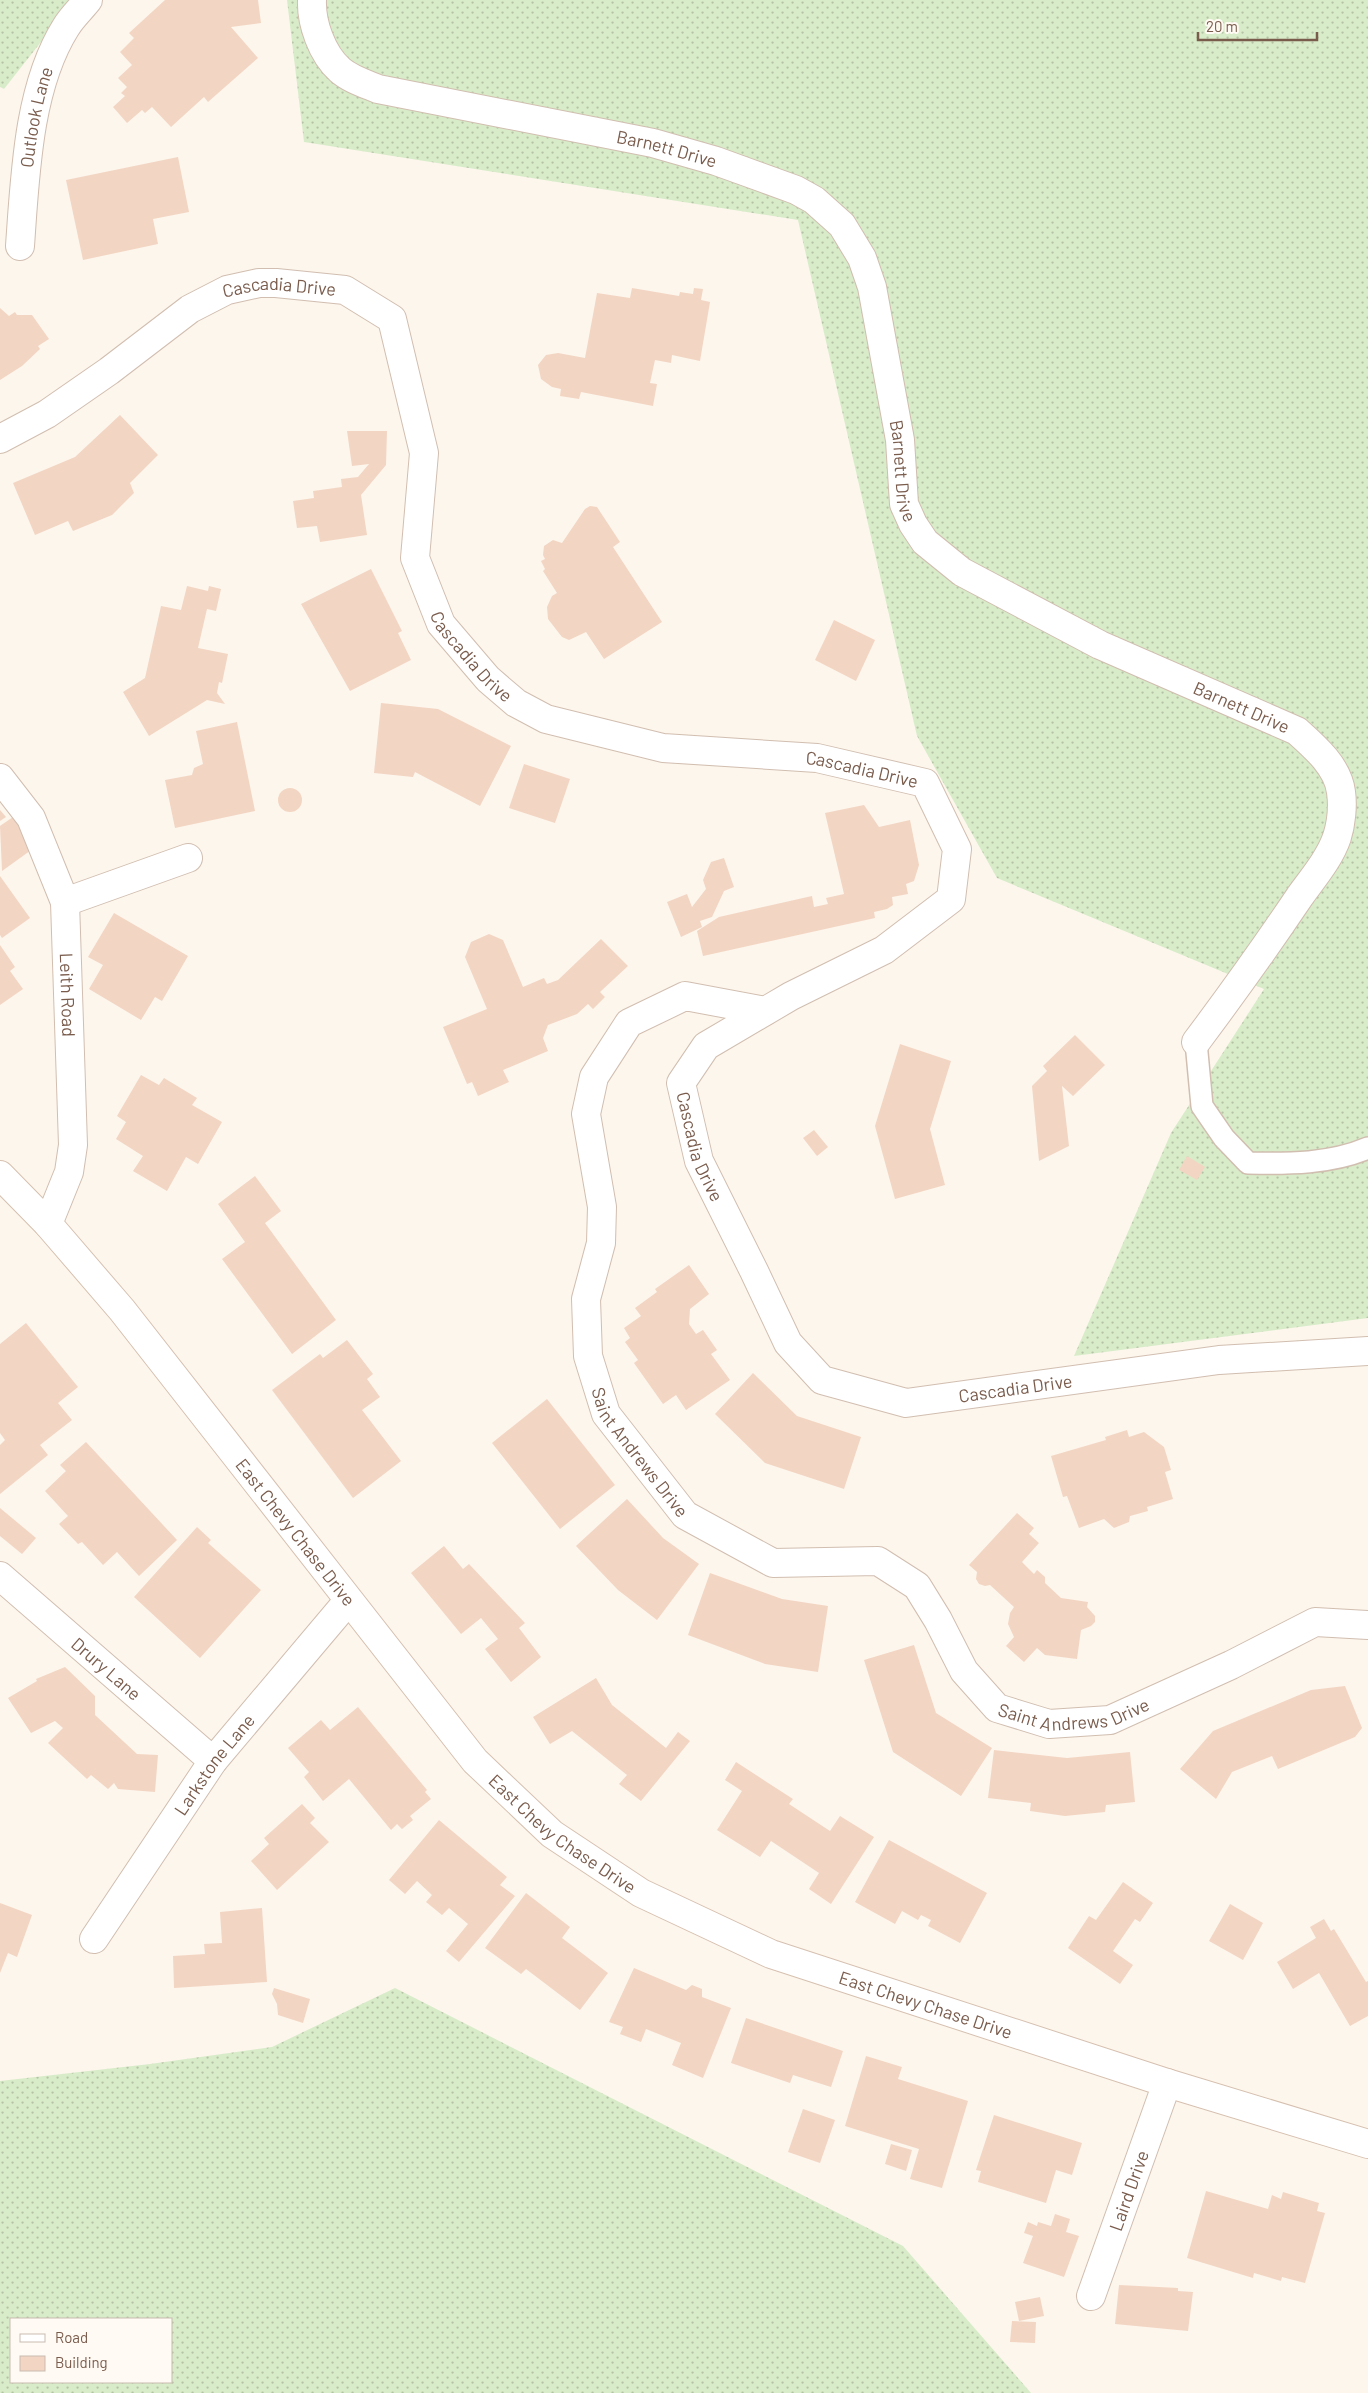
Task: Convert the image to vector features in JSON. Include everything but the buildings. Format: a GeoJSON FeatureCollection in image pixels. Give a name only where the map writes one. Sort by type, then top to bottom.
{"type":"FeatureCollection","features":[{"type":"Feature","properties":{"kind":"street","name":"Outlook Lane"},"geometry":{"type":"LineString","coordinates":[[20,246],[26,160],[44,76],[66,27],[88,0]]}},
{"type":"Feature","properties":{"kind":"street","name":"Barnett Drive"},"geometry":{"type":"LineString","coordinates":[[312,0],[316,31],[326,54],[340,71],[378,89],[652,143],[716,161],[796,190],[814,200],[842,225],[862,258],[872,287],[898,431],[904,504],[913,524],[925,542],[962,572],[1006,597],[1100,645],[1297,731],[1316,748],[1333,772],[1341,790],[1342,807],[1337,837],[1326,857],[1262,953],[1196,1042]]}},
{"type":"Feature","properties":{"kind":"street","name":"Cascadia Drive"},"geometry":{"type":"LineString","coordinates":[[0,439],[47,414],[109,371],[190,309],[228,290],[259,283],[345,290],[392,319],[424,452],[415,558],[441,624],[488,679],[516,703],[546,719],[663,748],[818,758],[925,783],[957,849],[952,898],[884,950],[791,996],[706,1046],[681,1083],[699,1161],[788,1343],[822,1380],[906,1404],[1219,1360],[1368,1350]]}},
{"type":"Feature","properties":{"kind":"street","name":"Leith Road"},"geometry":{"type":"LineString","coordinates":[[0,778],[31,818],[65,902],[73,1145],[69,1172],[48,1224]]}},
{"type":"Feature","properties":{"kind":"street"},"geometry":{"type":"LineString","coordinates":[[65,902],[188,858]]}},
{"type":"Feature","properties":{"kind":"street","name":"Saint Andrews Drive"},"geometry":{"type":"LineString","coordinates":[[765,1011],[685,996],[629,1023],[594,1077],[586,1114],[602,1207],[601,1243],[586,1299],[588,1356],[606,1414],[686,1515],[773,1563],[878,1561],[917,1586],[938,1620],[964,1671],[997,1708],[1049,1724],[1110,1720],[1231,1665],[1315,1622],[1368,1625]]}},
{"type":"Feature","properties":{"kind":"street","name":"East Chevy Chase Drive"},"geometry":{"type":"LineString","coordinates":[[0,1175],[48,1224],[122,1310],[475,1761],[552,1834],[641,1893],[771,1954],[1167,2083],[1368,2144]]}},
{"type":"Feature","properties":{"kind":"street","name":"Drury Lane"},"geometry":{"type":"LineString","coordinates":[[0,1576],[213,1761]]}},
{"type":"Feature","properties":{"kind":"street","name":"Larkstone Lane"},"geometry":{"type":"LineString","coordinates":[[94,1939],[213,1761],[348,1601]]}},
{"type":"Feature","properties":{"kind":"street","name":"Laird Drive"},"geometry":{"type":"LineString","coordinates":[[1091,2296],[1167,2083]]}},
{"type":"Feature","properties":{"kind":"lane"},"geometry":{"type":"LineString","coordinates":[[1196,1042],[1202,1106],[1224,1138],[1248,1163],[1295,1164],[1356,1153],[1368,1148]]}},
{"type":"Feature","properties":{"kind":"green space"},"geometry":{"type":"Polygon","coordinates":[[[0,0],[74,0],[4,89],[0,87],[0,0]]]}},
{"type":"Feature","properties":{"kind":"green space"},"geometry":{"type":"Polygon","coordinates":[[[287,0],[1368,0],[1368,1318],[1074,1356],[1171,1133],[1264,989],[997,878],[917,736],[798,220],[304,142],[287,0]]]}},
{"type":"Feature","properties":{"kind":"green space"},"geometry":{"type":"Polygon","coordinates":[[[395,1988],[903,2246],[1031,2393],[0,2393],[0,2081],[150,2064],[272,2047],[395,1988]]]}}]}
